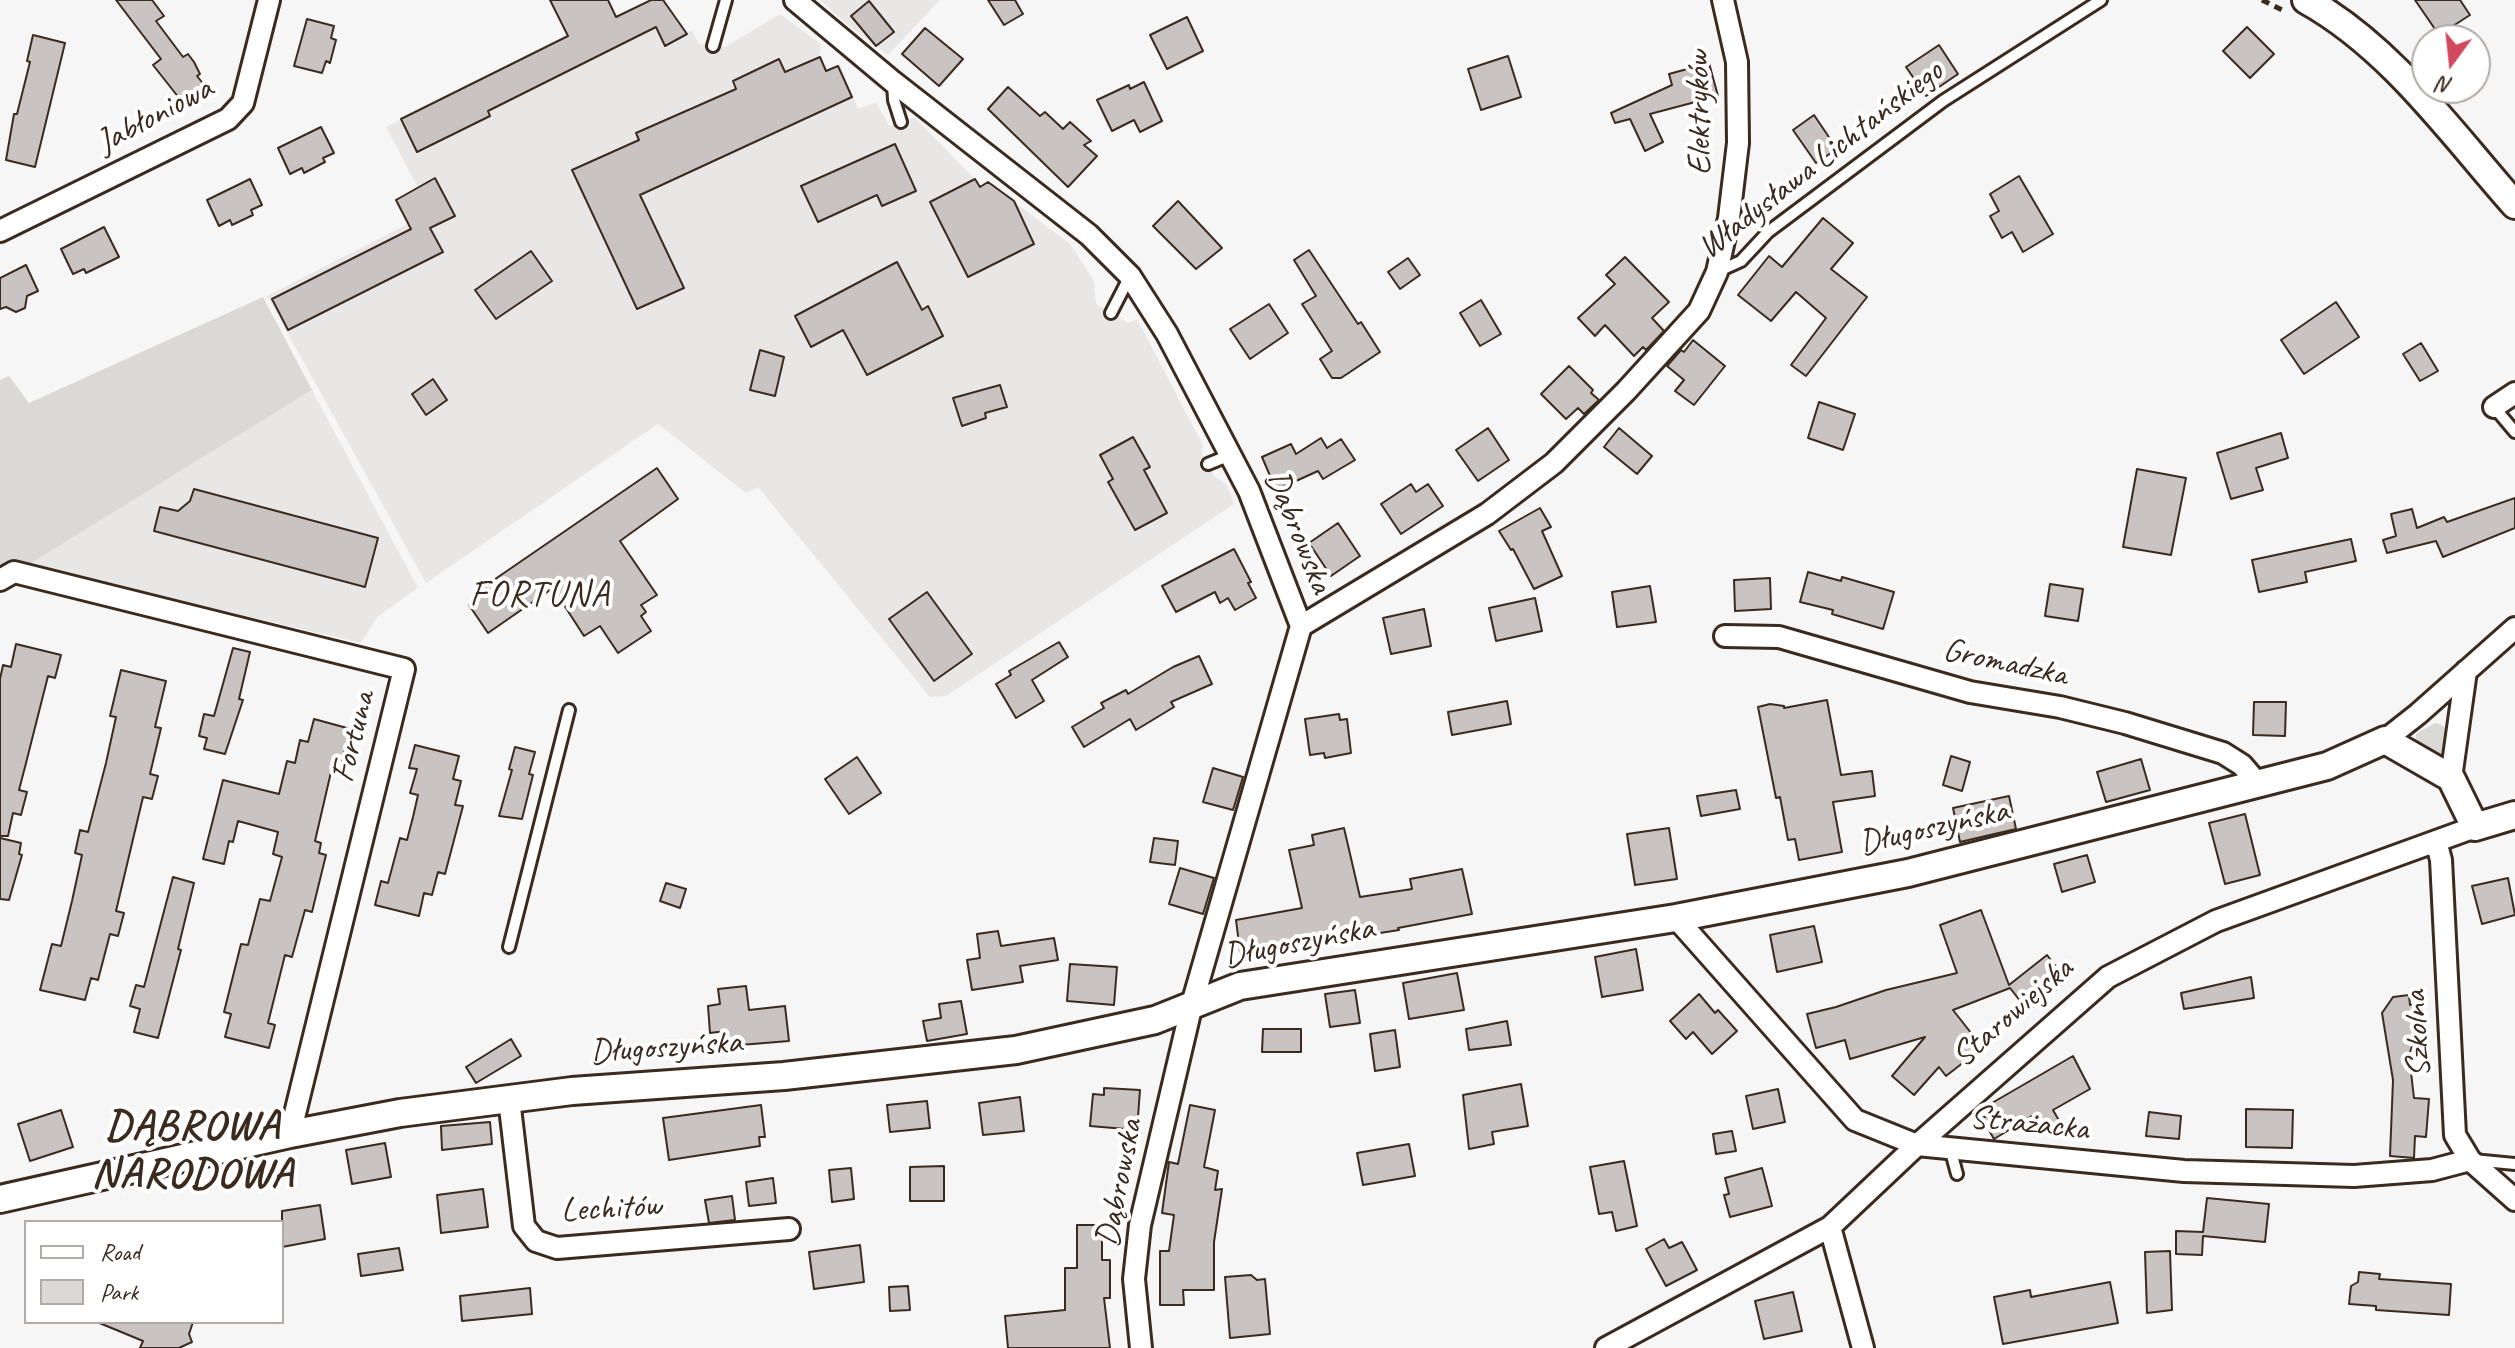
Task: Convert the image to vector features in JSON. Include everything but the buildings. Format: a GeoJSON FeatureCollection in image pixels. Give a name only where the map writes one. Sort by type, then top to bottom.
{"type":"FeatureCollection","features":[{"type":"Feature","properties":{"kind":"street","name":"Jabłoniowa"},"geometry":{"type":"LineString","coordinates":[[0,231],[228,119],[243,103],[269,0]]}},
{"type":"Feature","properties":{"kind":"street","name":"Dąbrowska"},"geometry":{"type":"LineString","coordinates":[[795,0],[892,81],[1089,235],[1130,276],[1167,334],[1249,491],[1301,626],[1192,1004],[1140,1225],[1134,1279],[1141,1348]]}},
{"type":"Feature","properties":{"kind":"street","name":"Elektryków"},"geometry":{"type":"LineString","coordinates":[[1717,272],[1729,218],[1738,143],[1737,62],[1723,0]]}},
{"type":"Feature","properties":{"kind":"street"},"geometry":{"type":"LineString","coordinates":[[2306,0],[2332,14],[2383,59],[2432,109],[2515,205]]}},
{"type":"Feature","properties":{"kind":"street","name":"Władysława Lichtańskiego"},"geometry":{"type":"LineString","coordinates":[[1301,626],[1487,514],[1554,463],[1699,311],[1717,272]]}},
{"type":"Feature","properties":{"kind":"street"},"geometry":{"type":"LineString","coordinates":[[2494,407],[2515,393]]}},
{"type":"Feature","properties":{"kind":"street","name":"Fortuna"},"geometry":{"type":"LineString","coordinates":[[0,580],[14,572],[404,669],[290,1134]]}},
{"type":"Feature","properties":{"kind":"street","name":"Długoszyńska"},"geometry":{"type":"LineString","coordinates":[[0,1199],[290,1134],[400,1113],[572,1091],[784,1076],[1016,1050],[1155,1020],[1240,986],[1676,918],[1908,873],[2327,766],[2385,740],[2515,628]]}},
{"type":"Feature","properties":{"kind":"street","name":"Gromadzka"},"geometry":{"type":"LineString","coordinates":[[1725,636],[1779,637],[1970,692],[2060,707],[2125,723],[2223,753],[2242,765],[2259,785]]}},
{"type":"Feature","properties":{"kind":"street"},"geometry":{"type":"LineString","coordinates":[[2451,778],[2466,671]]}},
{"type":"Feature","properties":{"kind":"street"},"geometry":{"type":"LineString","coordinates":[[2385,740],[2451,778],[2475,827]]}},
{"type":"Feature","properties":{"kind":"street","name":"Starowiejska"},"geometry":{"type":"LineString","coordinates":[[1606,1348],[1830,1227],[1917,1145],[2108,977],[2216,921],[2515,815]]}},
{"type":"Feature","properties":{"kind":"street","name":"Szkolna"},"geometry":{"type":"LineString","coordinates":[[2436,841],[2441,860],[2455,1135],[2470,1160],[2515,1200]]}},
{"type":"Feature","properties":{"kind":"street","name":"Strażacka"},"geometry":{"type":"LineString","coordinates":[[1676,918],[1855,1120],[1917,1145],[2184,1171],[2354,1176],[2432,1170],[2470,1160]]}},
{"type":"Feature","properties":{"kind":"street","name":"Lechitów"},"geometry":{"type":"LineString","coordinates":[[509,1099],[524,1226],[536,1241],[557,1248],[789,1229]]}},
{"type":"Feature","properties":{"kind":"street"},"geometry":{"type":"LineString","coordinates":[[1830,1227],[1863,1348]]}},
{"type":"Feature","properties":{"kind":"lane"},"geometry":{"type":"LineString","coordinates":[[713,46],[726,0]]}},
{"type":"Feature","properties":{"kind":"lane","name":"Władysława Lichtańskiego"},"geometry":{"type":"LineString","coordinates":[[1717,272],[1741,261],[1768,232],[1943,101],[2101,0]]}},
{"type":"Feature","properties":{"kind":"lane"},"geometry":{"type":"LineString","coordinates":[[892,81],[901,122]]}},
{"type":"Feature","properties":{"kind":"lane"},"geometry":{"type":"LineString","coordinates":[[1111,313],[1130,276]]}},
{"type":"Feature","properties":{"kind":"lane"},"geometry":{"type":"LineString","coordinates":[[2494,407],[2515,432]]}},
{"type":"Feature","properties":{"kind":"lane"},"geometry":{"type":"LineString","coordinates":[[1208,464],[1230,455]]}},
{"type":"Feature","properties":{"kind":"lane"},"geometry":{"type":"LineString","coordinates":[[509,947],[569,710]]}},
{"type":"Feature","properties":{"kind":"lane"},"geometry":{"type":"LineString","coordinates":[[1950,1148],[1957,1174]]}},
{"type":"Feature","properties":{"kind":"lane"},"geometry":{"type":"LineString","coordinates":[[2470,1160],[2515,1164]]}},
{"type":"Feature","properties":{"kind":"shaded area"},"geometry":{"type":"Polygon","coordinates":[[[651,0],[684,33],[692,30],[699,44],[725,47],[780,14],[821,44],[820,57],[826,71],[840,65],[858,109],[876,102],[889,126],[914,117],[979,186],[988,182],[1070,244],[1094,281],[1096,304],[1128,323],[1137,319],[1203,445],[1202,454],[1214,476],[1226,484],[1234,504],[946,696],[930,697],[758,487],[746,493],[658,424],[426,583],[267,296],[431,212],[386,127],[614,13],[617,17],[651,0]]]}},
{"type":"Feature","properties":{"kind":"shaded area"},"geometry":{"type":"Polygon","coordinates":[[[820,0],[940,0],[888,55],[820,0]]]}},
{"type":"Feature","properties":{"kind":"shaded area"},"geometry":{"type":"Polygon","coordinates":[[[312,390],[418,588],[378,616],[361,643],[28,565],[312,390]]]}},
{"type":"Feature","properties":{"kind":"green space"},"geometry":{"type":"Polygon","coordinates":[[[263,297],[312,390],[28,565],[0,577],[0,380],[9,376],[29,403],[263,297]]]}},
{"type":"Feature","properties":{"kind":"green space"},"geometry":{"type":"Polygon","coordinates":[[[2435,723],[2445,728],[2448,736],[2446,757],[2441,760],[2415,748],[2416,734],[2435,723]]]}},
{"type":"Feature","properties":{"kind":"district","name":"FORTUNA"},"geometry":{"type":"Point","coordinates":[540,596]}},
{"type":"Feature","properties":{"kind":"district","name":"DĄBROWA NARODOWA"},"geometry":{"type":"Point","coordinates":[193,1151]}}]}
